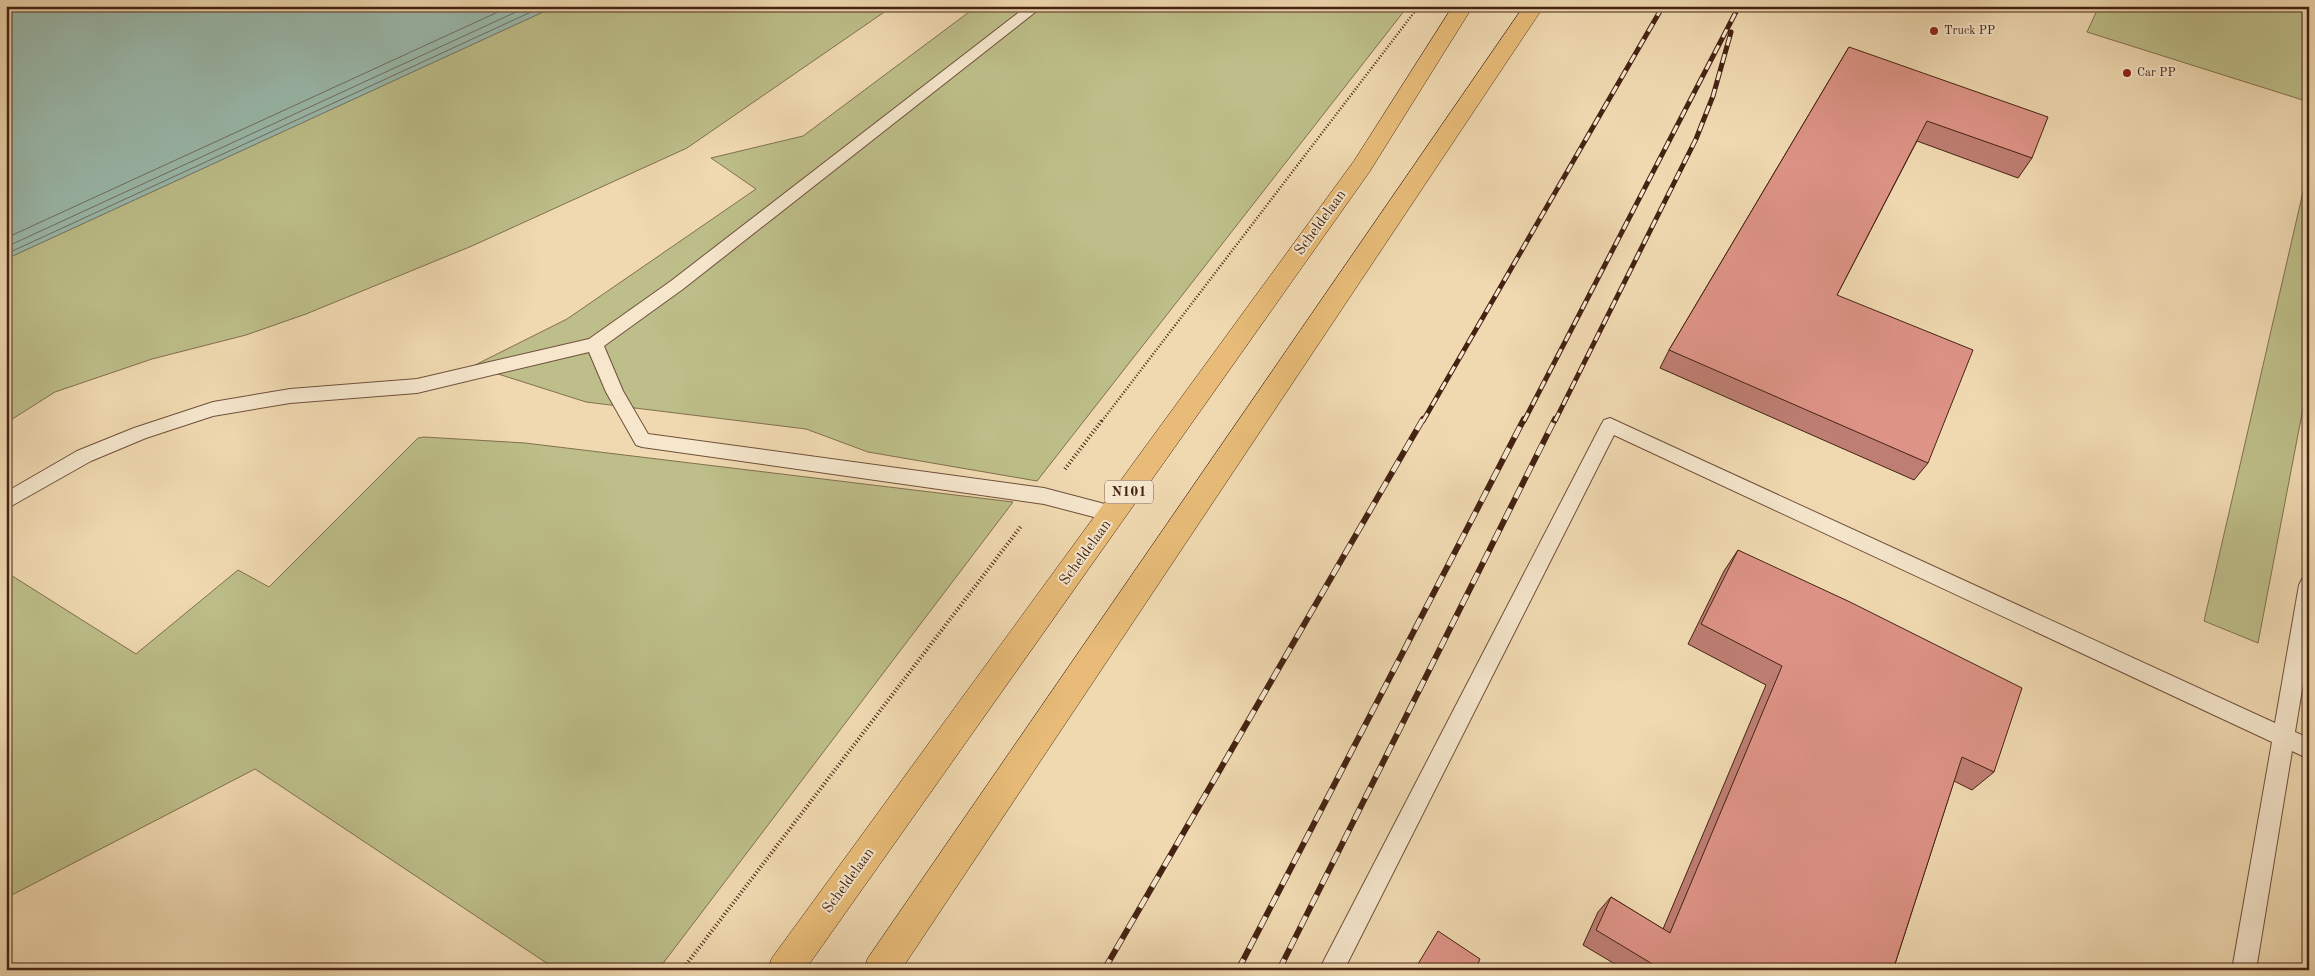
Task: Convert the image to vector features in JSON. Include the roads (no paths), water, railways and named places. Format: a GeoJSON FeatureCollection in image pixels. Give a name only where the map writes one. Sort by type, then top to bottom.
{"type":"FeatureCollection","features":[{"type":"Feature","properties":{"kind":"main road","name":"Scheldelaan"},"geometry":{"type":"LineString","coordinates":[[784,970],[1362,166],[1463,6]]}},
{"type":"Feature","properties":{"kind":"main road"},"geometry":{"type":"LineString","coordinates":[[880,970],[1534,6]]}},
{"type":"Feature","properties":{"kind":"lane"},"geometry":{"type":"LineString","coordinates":[[6,501],[84,456],[140,433],[213,409],[290,396],[417,386],[594,344],[677,285],[1036,6]]}},
{"type":"Feature","properties":{"kind":"lane"},"geometry":{"type":"LineString","coordinates":[[594,344],[615,392],[642,440],[1044,496],[1113,514]]}},
{"type":"Feature","properties":{"kind":"lane"},"geometry":{"type":"LineString","coordinates":[[1331,970],[1610,425],[2309,749]]}},
{"type":"Feature","properties":{"kind":"lane"},"geometry":{"type":"LineString","coordinates":[[2244,970],[2285,738],[2309,585]]}},
{"type":"Feature","properties":{"kind":"water"},"geometry":{"type":"Polygon","coordinates":[[[6,6],[556,6],[6,259],[6,6]]]}},
{"type":"Feature","properties":{"kind":"railway"},"geometry":{"type":"LineString","coordinates":[[1423,421],[1663,6]]}},
{"type":"Feature","properties":{"kind":"railway"},"geometry":{"type":"LineString","coordinates":[[1524,421],[1739,6]]}},
{"type":"Feature","properties":{"kind":"railway"},"geometry":{"type":"LineString","coordinates":[[1555,421],[1696,139],[1713,96],[1731,32]]}},
{"type":"Feature","properties":{"kind":"railway"},"geometry":{"type":"LineString","coordinates":[[1104,970],[1423,419]]}},
{"type":"Feature","properties":{"kind":"railway"},"geometry":{"type":"LineString","coordinates":[[1238,970],[1524,419]]}},
{"type":"Feature","properties":{"kind":"railway"},"geometry":{"type":"LineString","coordinates":[[1279,970],[1555,419]]}},
{"type":"Feature","properties":{"kind":"place","name":"Truck PP"},"geometry":{"type":"Point","coordinates":[1934,31]}},
{"type":"Feature","properties":{"kind":"place","name":"Car PP"},"geometry":{"type":"Point","coordinates":[2127,73]}}]}
